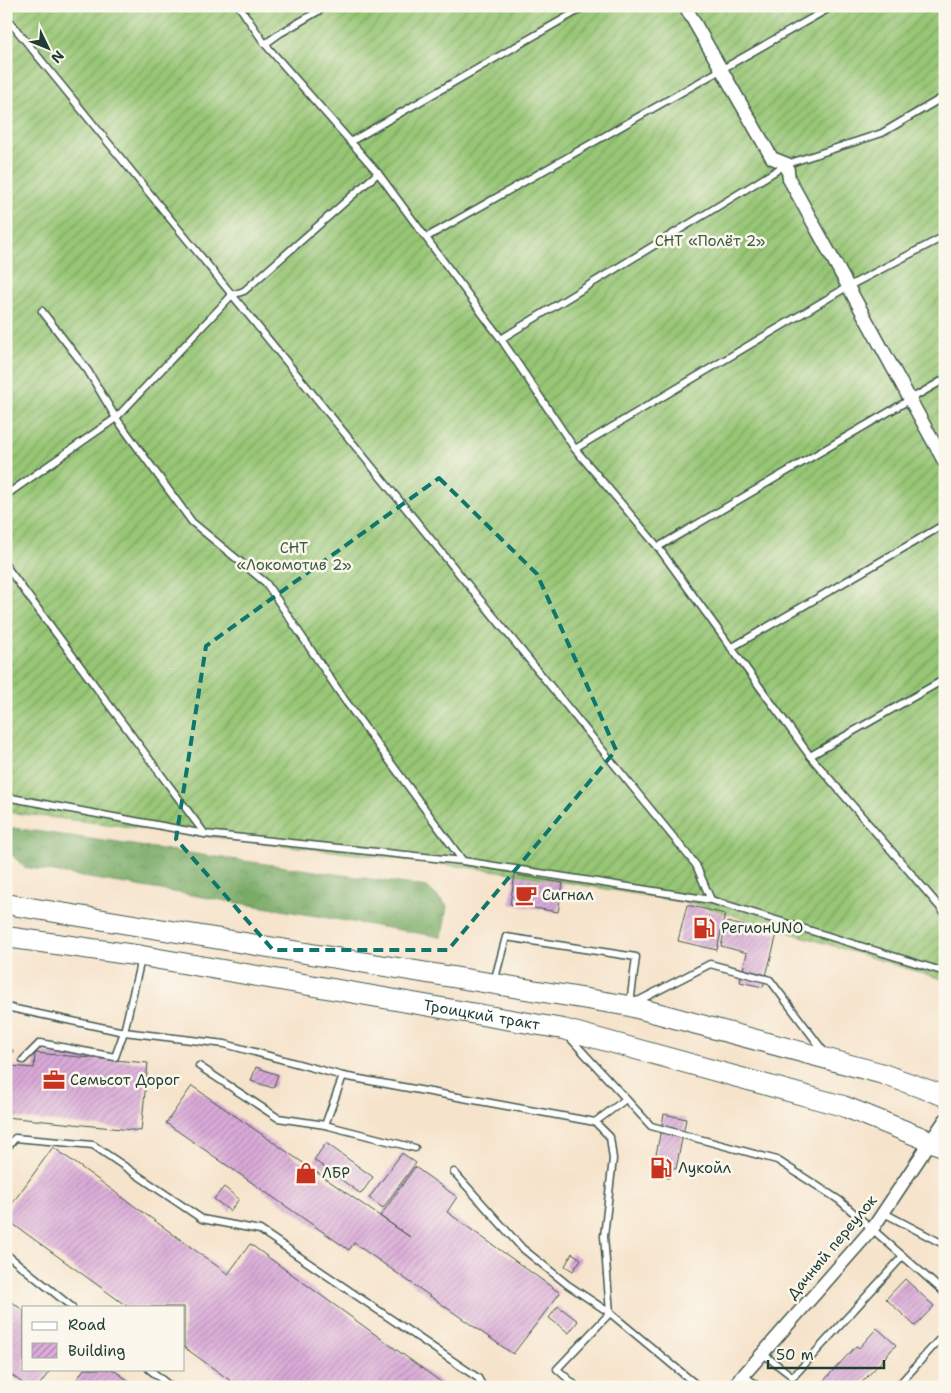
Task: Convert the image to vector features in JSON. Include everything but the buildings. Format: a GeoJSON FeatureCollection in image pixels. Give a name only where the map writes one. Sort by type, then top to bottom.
{"type":"FeatureCollection","features":[{"type":"Feature","properties":{"kind":"main road"},"geometry":{"type":"LineString","coordinates":[[6,904],[630,1006],[880,1073],[945,1096]]}},
{"type":"Feature","properties":{"kind":"main road","name":"Троицкий тракт"},"geometry":{"type":"LineString","coordinates":[[6,937],[142,956],[563,1030],[843,1106],[938,1144]]}},
{"type":"Feature","properties":{"kind":"street"},"geometry":{"type":"LineString","coordinates":[[684,6],[772,158],[787,164],[789,179],[847,288],[945,463]]}},
{"type":"Feature","properties":{"kind":"street","name":"Дачный переулок"},"geometry":{"type":"LineString","coordinates":[[737,1382],[873,1228],[938,1144],[945,1120]]}},
{"type":"Feature","properties":{"kind":"street"},"geometry":{"type":"LineString","coordinates":[[737,1382],[754,1387]]}},
{"type":"Feature","properties":{"kind":"lane"},"geometry":{"type":"LineString","coordinates":[[239,6],[265,44],[378,173],[501,339],[575,448],[658,546],[810,756],[945,913]]}},
{"type":"Feature","properties":{"kind":"lane"},"geometry":{"type":"LineString","coordinates":[[265,44],[327,6]]}},
{"type":"Feature","properties":{"kind":"lane"},"geometry":{"type":"LineString","coordinates":[[350,142],[586,6]]}},
{"type":"Feature","properties":{"kind":"lane"},"geometry":{"type":"LineString","coordinates":[[427,238],[833,6]]}},
{"type":"Feature","properties":{"kind":"lane"},"geometry":{"type":"LineString","coordinates":[[6,17],[696,865],[711,900]]}},
{"type":"Feature","properties":{"kind":"lane"},"geometry":{"type":"LineString","coordinates":[[501,339],[787,164],[882,133],[945,96]]}},
{"type":"Feature","properties":{"kind":"lane"},"geometry":{"type":"LineString","coordinates":[[6,495],[116,418],[232,295],[244,291],[378,173]]}},
{"type":"Feature","properties":{"kind":"lane"},"geometry":{"type":"LineString","coordinates":[[575,448],[847,288],[945,236]]}},
{"type":"Feature","properties":{"kind":"lane"},"geometry":{"type":"LineString","coordinates":[[42,311],[88,371],[116,418],[192,522],[266,583],[344,700],[463,861]]}},
{"type":"Feature","properties":{"kind":"lane"},"geometry":{"type":"LineString","coordinates":[[658,546],[945,379]]}},
{"type":"Feature","properties":{"kind":"lane"},"geometry":{"type":"LineString","coordinates":[[731,648],[945,524]]}},
{"type":"Feature","properties":{"kind":"lane"},"geometry":{"type":"LineString","coordinates":[[6,566],[205,834]]}},
{"type":"Feature","properties":{"kind":"lane"},"geometry":{"type":"LineString","coordinates":[[810,756],[945,679]]}},
{"type":"Feature","properties":{"kind":"lane"},"geometry":{"type":"LineString","coordinates":[[6,797],[205,834],[463,861],[711,900],[944,971]]}},
{"type":"Feature","properties":{"kind":"lane"},"geometry":{"type":"LineString","coordinates":[[493,983],[506,937],[636,957],[630,1006]]}},
{"type":"Feature","properties":{"kind":"lane"},"geometry":{"type":"LineString","coordinates":[[24,1060],[40,1044],[115,1057],[124,1032],[142,956]]}},
{"type":"Feature","properties":{"kind":"lane"},"geometry":{"type":"LineString","coordinates":[[630,1006],[710,964],[753,975],[770,980],[830,1060]]}},
{"type":"Feature","properties":{"kind":"lane"},"geometry":{"type":"LineString","coordinates":[[6,1007],[124,1032],[225,1044],[343,1076],[595,1122],[610,1137],[614,1159],[604,1236],[610,1314],[557,1369],[578,1387]]}},
{"type":"Feature","properties":{"kind":"lane"},"geometry":{"type":"LineString","coordinates":[[563,1030],[651,1126],[777,1160],[839,1200],[945,1293]]}},
{"type":"Feature","properties":{"kind":"lane"},"geometry":{"type":"LineString","coordinates":[[199,1066],[278,1118],[325,1125],[415,1148]]}},
{"type":"Feature","properties":{"kind":"lane"},"geometry":{"type":"LineString","coordinates":[[325,1125],[343,1076]]}},
{"type":"Feature","properties":{"kind":"lane"},"geometry":{"type":"LineString","coordinates":[[595,1122],[626,1099]]}},
{"type":"Feature","properties":{"kind":"lane"},"geometry":{"type":"LineString","coordinates":[[6,1149],[15,1138],[93,1144],[202,1219],[260,1230],[478,1378],[483,1387]]}},
{"type":"Feature","properties":{"kind":"lane"},"geometry":{"type":"LineString","coordinates":[[454,1172],[522,1248],[568,1285],[610,1314],[696,1386]]}},
{"type":"Feature","properties":{"kind":"lane"},"geometry":{"type":"LineString","coordinates":[[884,1213],[945,1245]]}},
{"type":"Feature","properties":{"kind":"lane"},"geometry":{"type":"LineString","coordinates":[[6,1254],[71,1306]]}},
{"type":"Feature","properties":{"kind":"lane"},"geometry":{"type":"LineString","coordinates":[[762,1353],[793,1377],[903,1256]]}},
{"type":"Feature","properties":{"kind":"lane"},"geometry":{"type":"LineString","coordinates":[[897,1387],[945,1333]]}},
{"type":"Feature","properties":{"kind":"lane"},"geometry":{"type":"LineString","coordinates":[[150,1370],[171,1387]]}},
{"type":"Feature","properties":{"kind":"highlighted area"},"geometry":{"type":"Polygon","coordinates":[[[439,478],[537,574],[616,750],[448,950],[273,950],[176,839],[206,646],[439,478]]]}},
{"type":"Feature","properties":{"kind":"green space"},"geometry":{"type":"Polygon","coordinates":[[[6,6],[945,6],[945,980],[696,904],[499,871],[6,812],[6,6]]]}},
{"type":"Feature","properties":{"kind":"green space"},"geometry":{"type":"Polygon","coordinates":[[[6,827],[427,887],[447,906],[442,937],[24,867],[8,851],[6,827]]]}},
{"type":"Feature","properties":{"kind":"place","name":"Сигнал"},"geometry":{"type":"Point","coordinates":[526,895]}},
{"type":"Feature","properties":{"kind":"place","name":"РегионUNO"},"geometry":{"type":"Point","coordinates":[704,928]}},
{"type":"Feature","properties":{"kind":"place","name":"Семьсот Дорог"},"geometry":{"type":"Point","coordinates":[54,1080]}},
{"type":"Feature","properties":{"kind":"place","name":"Лукойл"},"geometry":{"type":"Point","coordinates":[661,1168]}},
{"type":"Feature","properties":{"kind":"place","name":"ЛБР"},"geometry":{"type":"Point","coordinates":[306,1173]}},
{"type":"Feature","properties":{"kind":"park label","name":"СНТ «Полёт 2»"},"geometry":{"type":"Point","coordinates":[710,241]}},
{"type":"Feature","properties":{"kind":"park label","name":"СНТ «Локомотив 2»"},"geometry":{"type":"Point","coordinates":[294,556]}}]}
